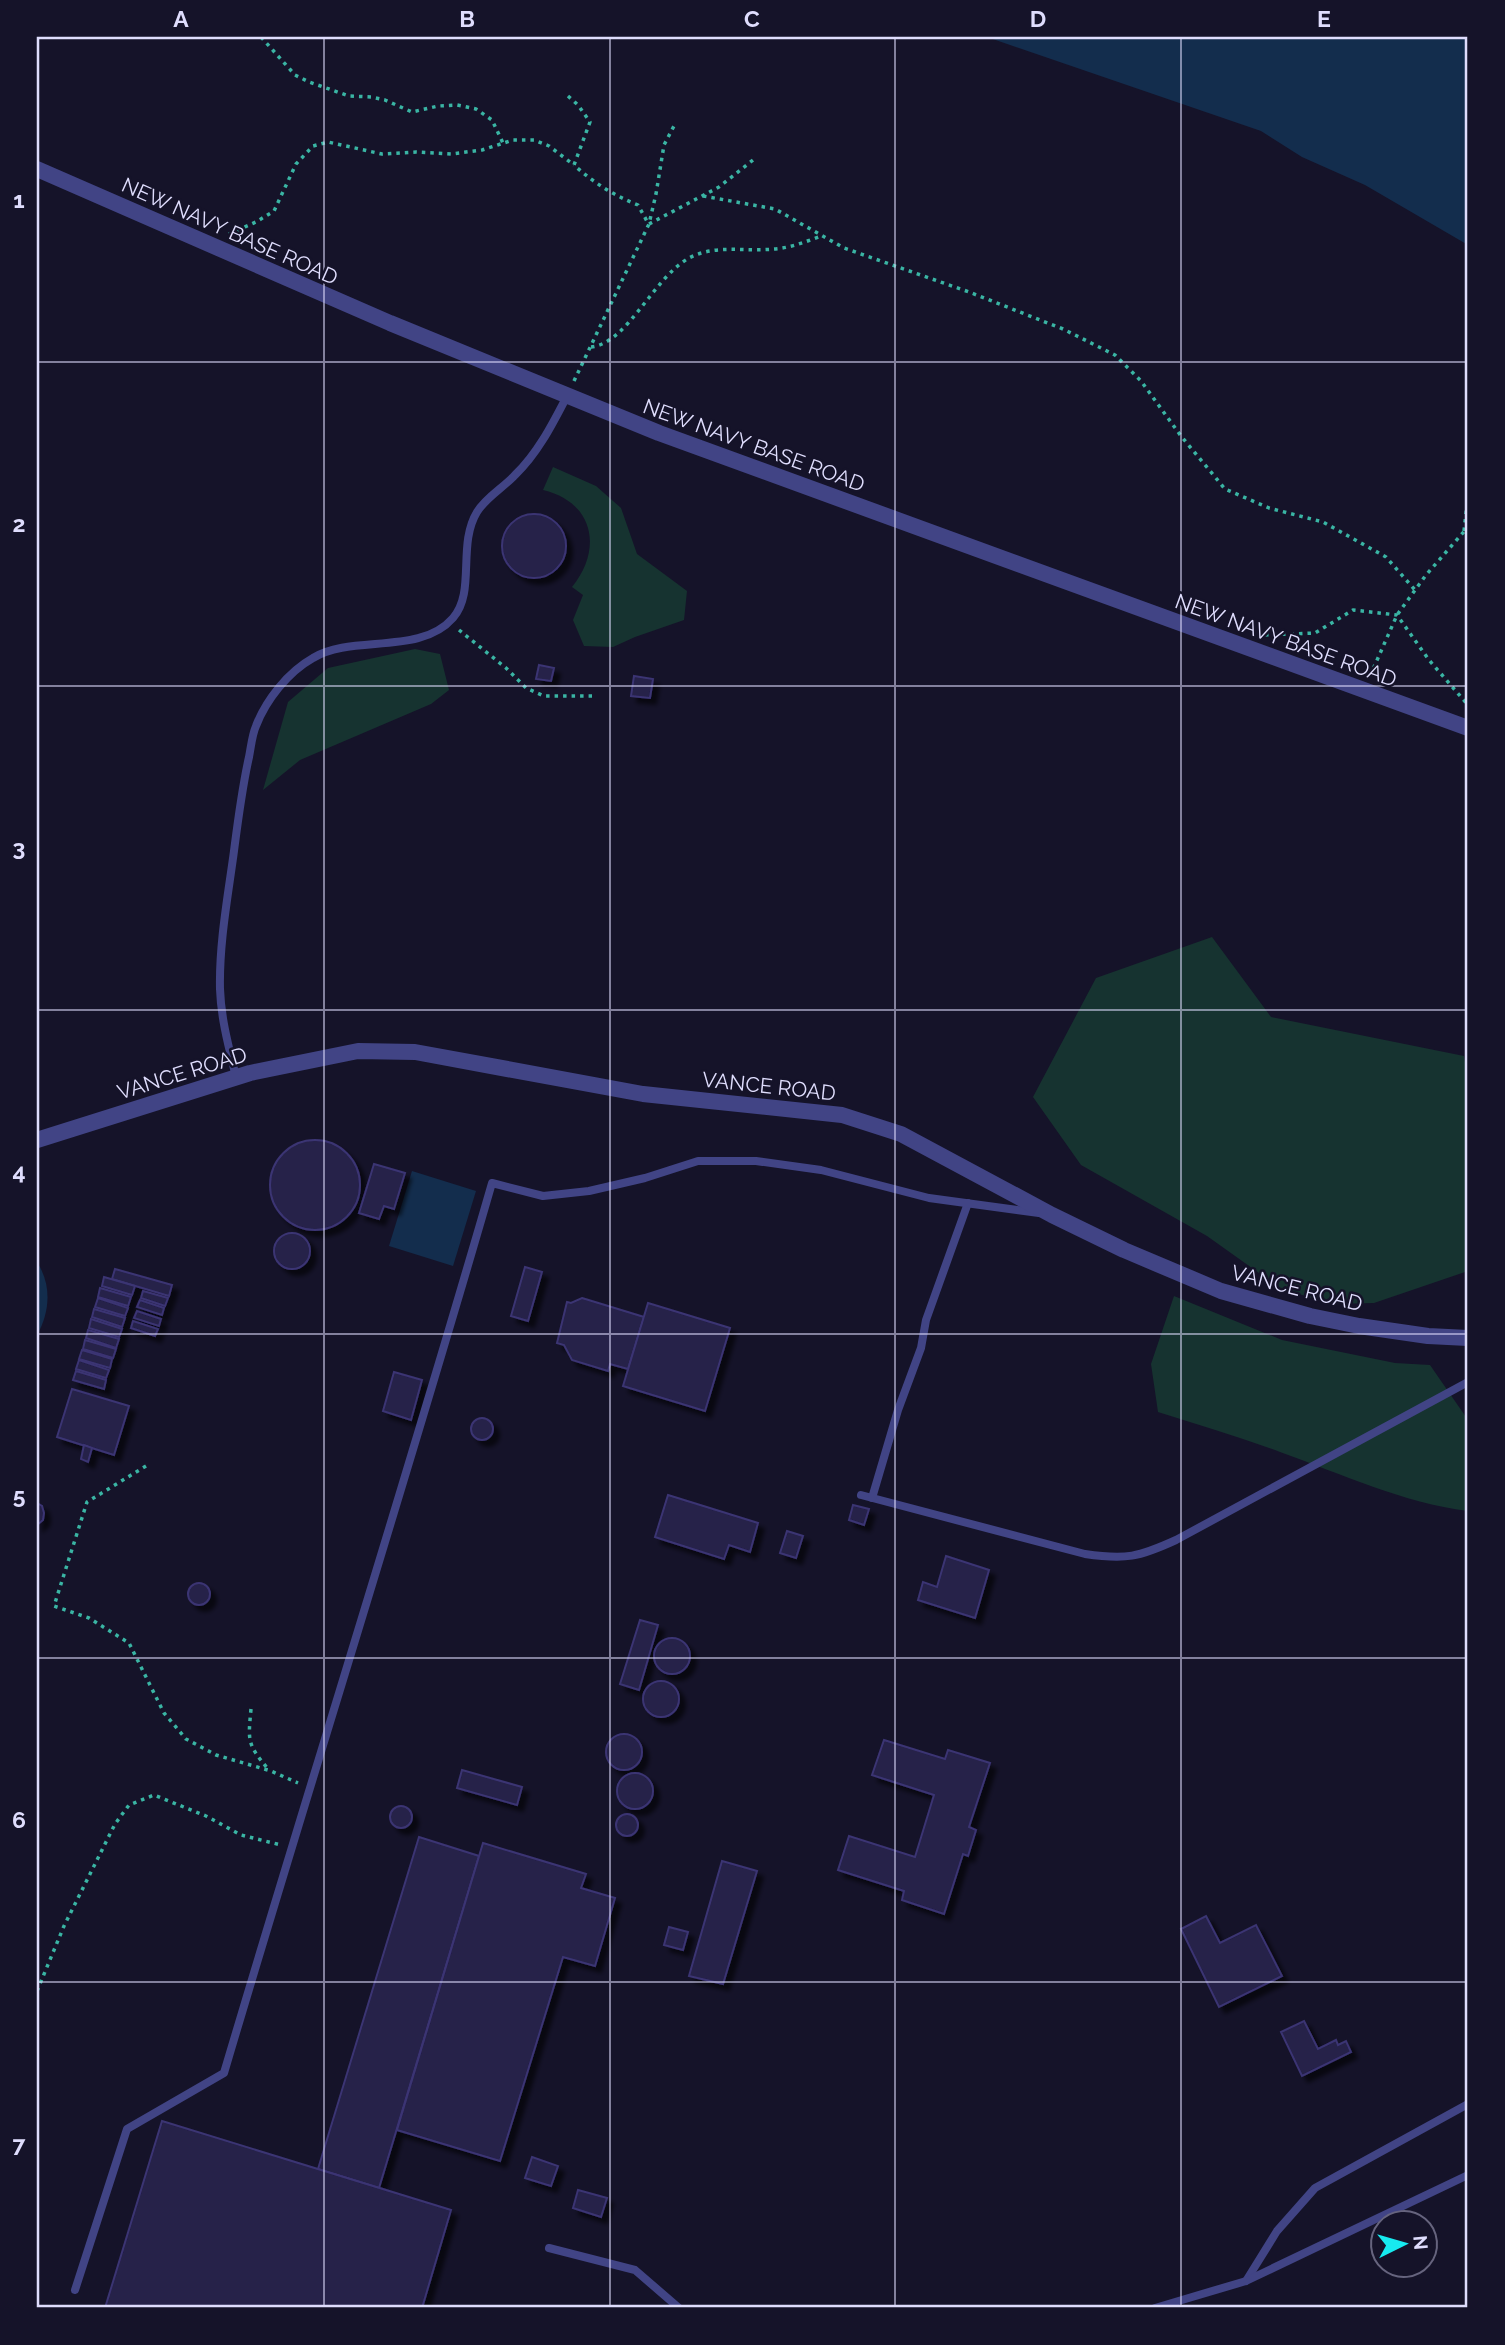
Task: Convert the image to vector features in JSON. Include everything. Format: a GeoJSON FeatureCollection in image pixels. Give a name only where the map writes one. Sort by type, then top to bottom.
{"type":"FeatureCollection","features":[{"type":"Feature","properties":{"kind":"street","name":"NEW NAVY BASE ROAD"},"geometry":{"type":"LineString","coordinates":[[37,169],[390,323],[659,433],[1468,728]]}},
{"type":"Feature","properties":{"kind":"street","name":"VANCE ROAD"},"geometry":{"type":"LineString","coordinates":[[37,1140],[236,1077],[358,1051],[415,1052],[643,1094],[842,1115],[901,1134],[1124,1251],[1221,1291],[1359,1326],[1428,1336],[1468,1338]]}},
{"type":"Feature","properties":{"kind":"lane"},"geometry":{"type":"LineString","coordinates":[[236,1077],[224,1027],[220,988],[223,934],[240,804],[255,727],[270,700],[290,676],[313,657],[333,650],[409,639],[434,632],[449,622],[464,603],[468,535],[478,512],[496,491],[516,475],[540,445],[567,396]]}},
{"type":"Feature","properties":{"kind":"lane"},"geometry":{"type":"LineString","coordinates":[[75,2290],[127,2129],[224,2073],[492,1183],[543,1196],[589,1191],[646,1178],[698,1161],[756,1161],[821,1170],[929,1198],[1052,1215]]}},
{"type":"Feature","properties":{"kind":"lane"},"geometry":{"type":"LineString","coordinates":[[872,1498],[898,1410],[921,1348],[926,1320],[968,1203]]}},
{"type":"Feature","properties":{"kind":"lane"},"geometry":{"type":"LineString","coordinates":[[861,1495],[1085,1554],[1114,1558],[1145,1554],[1176,1540],[1468,1382]]}},
{"type":"Feature","properties":{"kind":"lane"},"geometry":{"type":"LineString","coordinates":[[1246,2281],[1277,2231],[1315,2188],[1468,2104]]}},
{"type":"Feature","properties":{"kind":"lane"},"geometry":{"type":"LineString","coordinates":[[1155,2308],[1246,2281],[1468,2175]]}},
{"type":"Feature","properties":{"kind":"lane"},"geometry":{"type":"LineString","coordinates":[[549,2248],[635,2270],[679,2308]]}},
{"type":"Feature","properties":{"kind":"path"},"geometry":{"type":"LineString","coordinates":[[261,37],[295,75],[309,82],[349,96],[385,100],[412,113],[438,106],[457,105],[476,110],[492,120],[503,143]]}},
{"type":"Feature","properties":{"kind":"path"},"geometry":{"type":"LineString","coordinates":[[568,96],[590,122],[574,165]]}},
{"type":"Feature","properties":{"kind":"path"},"geometry":{"type":"LineString","coordinates":[[567,396],[649,224],[664,145],[675,124]]}},
{"type":"Feature","properties":{"kind":"path"},"geometry":{"type":"LineString","coordinates":[[207,244],[274,211],[296,164],[313,146],[328,142],[382,154],[451,154],[482,150],[513,140],[534,140],[550,146],[594,183],[638,205],[649,224]]}},
{"type":"Feature","properties":{"kind":"path"},"geometry":{"type":"LineString","coordinates":[[649,224],[719,187],[753,160]]}},
{"type":"Feature","properties":{"kind":"path"},"geometry":{"type":"LineString","coordinates":[[704,196],[775,209],[844,248],[969,292],[1063,330],[1115,355],[1141,380],[1181,436],[1224,489],[1269,508],[1324,522],[1386,557],[1415,590]]}},
{"type":"Feature","properties":{"kind":"path"},"geometry":{"type":"LineString","coordinates":[[590,347],[602,346],[614,338],[667,275],[690,258],[722,249],[775,249],[821,236]]}},
{"type":"Feature","properties":{"kind":"path"},"geometry":{"type":"LineString","coordinates":[[1464,533],[1468,495]]}},
{"type":"Feature","properties":{"kind":"path"},"geometry":{"type":"LineString","coordinates":[[1363,691],[1396,615],[1468,527]]}},
{"type":"Feature","properties":{"kind":"path"},"geometry":{"type":"LineString","coordinates":[[1259,635],[1315,633],[1353,610],[1396,615],[1429,660],[1468,705]]}},
{"type":"Feature","properties":{"kind":"path"},"geometry":{"type":"LineString","coordinates":[[449,622],[506,668],[526,688],[544,696],[592,696]]}},
{"type":"Feature","properties":{"kind":"path"},"geometry":{"type":"LineString","coordinates":[[146,1466],[88,1502],[54,1606],[89,1618],[129,1643],[164,1713],[186,1739],[216,1755],[271,1771],[309,1788]]}},
{"type":"Feature","properties":{"kind":"path"},"geometry":{"type":"LineString","coordinates":[[251,1709],[248,1738],[254,1751],[271,1771]]}},
{"type":"Feature","properties":{"kind":"path"},"geometry":{"type":"LineString","coordinates":[[37,1992],[64,1926],[115,1824],[129,1805],[154,1795],[206,1816],[241,1835],[290,1848]]}},
{"type":"Feature","properties":{"kind":"green space"},"geometry":{"type":"Polygon","coordinates":[[[553,467],[596,486],[621,508],[637,554],[687,591],[684,620],[613,647],[584,646],[573,620],[583,595],[572,587],[588,558],[588,529],[583,516],[573,505],[560,496],[543,490],[553,467]]]}},
{"type":"Feature","properties":{"kind":"green space"},"geometry":{"type":"Polygon","coordinates":[[[415,649],[440,654],[449,690],[431,704],[300,760],[263,790],[288,702],[328,668],[415,649]]]}},
{"type":"Feature","properties":{"kind":"green space"},"geometry":{"type":"Polygon","coordinates":[[[1212,937],[1271,1017],[1464,1056],[1468,1080],[1468,1263],[1465,1272],[1374,1303],[1331,1304],[1280,1288],[1207,1236],[1081,1165],[1033,1097],[1096,978],[1212,937]]]}},
{"type":"Feature","properties":{"kind":"green space"},"geometry":{"type":"Polygon","coordinates":[[[1174,1296],[1282,1340],[1395,1363],[1430,1365],[1468,1420],[1468,1511],[1396,1495],[1250,1441],[1158,1412],[1151,1364],[1174,1296]]]}},
{"type":"Feature","properties":{"kind":"water"},"geometry":{"type":"Polygon","coordinates":[[[987,37],[1468,37],[1468,245],[1365,185],[1302,157],[1261,131],[987,37]]]}},
{"type":"Feature","properties":{"kind":"water"},"geometry":{"type":"Polygon","coordinates":[[[412,1171],[476,1191],[453,1266],[389,1246],[412,1171]]]}},
{"type":"Feature","properties":{"kind":"water"},"geometry":{"type":"Polygon","coordinates":[[[37,1262],[45,1280],[48,1298],[45,1317],[37,1335],[37,1262]]]}},
{"type":"Feature","properties":{"kind":"building"},"geometry":{"type":"Polygon","coordinates":[[[534,514],[546,516],[557,523],[564,534],[564,558],[557,569],[546,576],[534,578],[522,576],[511,569],[504,558],[502,546],[504,534],[511,523],[522,516],[534,514]]]}},
{"type":"Feature","properties":{"kind":"building"},"geometry":{"type":"Polygon","coordinates":[[[539,665],[554,668],[551,681],[536,679],[539,665]]]}},
{"type":"Feature","properties":{"kind":"building"},"geometry":{"type":"Polygon","coordinates":[[[634,676],[653,679],[650,698],[631,696],[634,676]]]}},
{"type":"Feature","properties":{"kind":"building"},"geometry":{"type":"Polygon","coordinates":[[[306,1140],[324,1140],[340,1147],[353,1160],[360,1176],[360,1194],[353,1210],[340,1223],[324,1230],[306,1230],[290,1223],[277,1210],[270,1194],[270,1176],[277,1160],[290,1147],[306,1140]]]}},
{"type":"Feature","properties":{"kind":"building"},"geometry":{"type":"Polygon","coordinates":[[[374,1164],[405,1173],[394,1209],[384,1206],[379,1219],[359,1213],[374,1164]]]}},
{"type":"Feature","properties":{"kind":"building"},"geometry":{"type":"Polygon","coordinates":[[[292,1233],[305,1238],[310,1251],[305,1264],[292,1269],[279,1264],[274,1251],[279,1238],[292,1233]]]}},
{"type":"Feature","properties":{"kind":"building"},"geometry":{"type":"Polygon","coordinates":[[[525,1267],[542,1272],[528,1321],[511,1316],[525,1267]]]}},
{"type":"Feature","properties":{"kind":"building"},"geometry":{"type":"Polygon","coordinates":[[[115,1269],[172,1285],[169,1296],[112,1279],[115,1269]]]}},
{"type":"Feature","properties":{"kind":"building"},"geometry":{"type":"Polygon","coordinates":[[[104,1277],[135,1286],[132,1295],[102,1286],[104,1277]]]}},
{"type":"Feature","properties":{"kind":"building"},"geometry":{"type":"Polygon","coordinates":[[[100,1288],[131,1297],[128,1306],[98,1297],[100,1288]]]}},
{"type":"Feature","properties":{"kind":"building"},"geometry":{"type":"Polygon","coordinates":[[[143,1291],[168,1298],[165,1306],[141,1298],[143,1291]]]}},
{"type":"Feature","properties":{"kind":"building"},"geometry":{"type":"Polygon","coordinates":[[[98,1298],[128,1308],[125,1316],[95,1307],[98,1298]]]}},
{"type":"Feature","properties":{"kind":"building"},"geometry":{"type":"Polygon","coordinates":[[[582,1298],[644,1317],[628,1369],[610,1364],[608,1371],[572,1360],[564,1345],[557,1343],[567,1302],[582,1298]]]}},
{"type":"Feature","properties":{"kind":"building"},"geometry":{"type":"Polygon","coordinates":[[[140,1300],[164,1308],[162,1315],[137,1307],[140,1300]]]}},
{"type":"Feature","properties":{"kind":"building"},"geometry":{"type":"Polygon","coordinates":[[[648,1303],[730,1328],[705,1411],[623,1386],[648,1303]]]}},
{"type":"Feature","properties":{"kind":"building"},"geometry":{"type":"Polygon","coordinates":[[[94,1309],[125,1318],[122,1327],[92,1317],[94,1309]]]}},
{"type":"Feature","properties":{"kind":"building"},"geometry":{"type":"Polygon","coordinates":[[[137,1311],[161,1319],[159,1326],[134,1318],[137,1311]]]}},
{"type":"Feature","properties":{"kind":"building"},"geometry":{"type":"Polygon","coordinates":[[[91,1319],[122,1329],[119,1337],[89,1328],[91,1319]]]}},
{"type":"Feature","properties":{"kind":"building"},"geometry":{"type":"Polygon","coordinates":[[[133,1321],[158,1329],[155,1336],[131,1328],[133,1321]]]}},
{"type":"Feature","properties":{"kind":"building"},"geometry":{"type":"Polygon","coordinates":[[[88,1330],[119,1339],[116,1348],[86,1338],[88,1330]]]}},
{"type":"Feature","properties":{"kind":"building"},"geometry":{"type":"Polygon","coordinates":[[[85,1340],[116,1349],[113,1358],[83,1349],[85,1340]]]}},
{"type":"Feature","properties":{"kind":"building"},"geometry":{"type":"Polygon","coordinates":[[[82,1350],[112,1359],[110,1368],[79,1359],[82,1350]]]}},
{"type":"Feature","properties":{"kind":"building"},"geometry":{"type":"Polygon","coordinates":[[[79,1360],[109,1370],[106,1378],[76,1369],[79,1360]]]}},
{"type":"Feature","properties":{"kind":"building"},"geometry":{"type":"Polygon","coordinates":[[[76,1371],[106,1380],[104,1389],[73,1380],[76,1371]]]}},
{"type":"Feature","properties":{"kind":"building"},"geometry":{"type":"Polygon","coordinates":[[[394,1372],[422,1380],[411,1420],[383,1411],[394,1372]]]}},
{"type":"Feature","properties":{"kind":"building"},"geometry":{"type":"Polygon","coordinates":[[[72,1389],[129,1406],[114,1455],[57,1437],[72,1389]]]}},
{"type":"Feature","properties":{"kind":"building"},"geometry":{"type":"Polygon","coordinates":[[[482,1418],[490,1421],[493,1429],[490,1437],[482,1440],[474,1437],[471,1429],[474,1421],[482,1418]]]}},
{"type":"Feature","properties":{"kind":"building"},"geometry":{"type":"Polygon","coordinates":[[[84,1445],[92,1448],[88,1462],[81,1459],[84,1445]]]}},
{"type":"Feature","properties":{"kind":"building"},"geometry":{"type":"Polygon","coordinates":[[[668,1495],[758,1523],[750,1552],[729,1545],[724,1559],[655,1537],[668,1495]]]}},
{"type":"Feature","properties":{"kind":"building"},"geometry":{"type":"Polygon","coordinates":[[[37,1503],[42,1506],[44,1513],[43,1520],[37,1525],[37,1503]]]}},
{"type":"Feature","properties":{"kind":"building"},"geometry":{"type":"Polygon","coordinates":[[[853,1505],[869,1509],[864,1525],[849,1520],[853,1505]]]}},
{"type":"Feature","properties":{"kind":"building"},"geometry":{"type":"Polygon","coordinates":[[[787,1531],[803,1536],[796,1558],[780,1553],[787,1531]]]}},
{"type":"Feature","properties":{"kind":"building"},"geometry":{"type":"Polygon","coordinates":[[[946,1556],[989,1570],[975,1618],[918,1600],[923,1582],[937,1587],[946,1556]]]}},
{"type":"Feature","properties":{"kind":"building"},"geometry":{"type":"Polygon","coordinates":[[[199,1583],[207,1586],[210,1594],[207,1602],[199,1605],[191,1602],[188,1594],[191,1586],[199,1583]]]}},
{"type":"Feature","properties":{"kind":"building"},"geometry":{"type":"Polygon","coordinates":[[[640,1620],[658,1625],[639,1690],[620,1684],[640,1620]]]}},
{"type":"Feature","properties":{"kind":"building"},"geometry":{"type":"Polygon","coordinates":[[[672,1638],[685,1643],[690,1656],[685,1669],[672,1674],[659,1669],[654,1656],[659,1643],[672,1638]]]}},
{"type":"Feature","properties":{"kind":"building"},"geometry":{"type":"Polygon","coordinates":[[[661,1681],[674,1686],[679,1699],[674,1712],[661,1717],[648,1712],[643,1699],[648,1686],[661,1681]]]}},
{"type":"Feature","properties":{"kind":"building"},"geometry":{"type":"Polygon","coordinates":[[[624,1734],[637,1739],[642,1752],[637,1765],[624,1770],[611,1765],[606,1752],[611,1739],[624,1734]]]}},
{"type":"Feature","properties":{"kind":"building"},"geometry":{"type":"Polygon","coordinates":[[[884,1740],[945,1759],[948,1750],[990,1763],[969,1827],[976,1830],[968,1856],[963,1854],[944,1914],[902,1900],[904,1891],[838,1870],[849,1836],[915,1857],[934,1795],[872,1775],[884,1740]]]}},
{"type":"Feature","properties":{"kind":"building"},"geometry":{"type":"Polygon","coordinates":[[[462,1770],[522,1787],[517,1805],[457,1788],[462,1770]]]}},
{"type":"Feature","properties":{"kind":"building"},"geometry":{"type":"Polygon","coordinates":[[[635,1773],[648,1778],[653,1791],[648,1804],[635,1809],[622,1804],[617,1791],[622,1778],[635,1773]]]}},
{"type":"Feature","properties":{"kind":"building"},"geometry":{"type":"Polygon","coordinates":[[[401,1806],[409,1809],[412,1817],[409,1825],[401,1828],[393,1825],[390,1817],[393,1809],[401,1806]]]}},
{"type":"Feature","properties":{"kind":"building"},"geometry":{"type":"Polygon","coordinates":[[[623,1814],[631,1814],[638,1821],[638,1829],[631,1836],[623,1836],[616,1829],[616,1821],[623,1814]]]}},
{"type":"Feature","properties":{"kind":"building"},"geometry":{"type":"Polygon","coordinates":[[[419,1837],[479,1856],[379,2188],[318,2169],[419,1837]]]}},
{"type":"Feature","properties":{"kind":"building"},"geometry":{"type":"Polygon","coordinates":[[[483,1843],[586,1874],[581,1888],[615,1898],[595,1966],[563,1957],[500,2161],[397,2130],[483,1843]]]}},
{"type":"Feature","properties":{"kind":"building"},"geometry":{"type":"Polygon","coordinates":[[[722,1861],[757,1871],[723,1984],[689,1976],[722,1861]]]}},
{"type":"Feature","properties":{"kind":"building"},"geometry":{"type":"Polygon","coordinates":[[[1206,1916],[1220,1943],[1256,1925],[1282,1976],[1219,2007],[1181,1929],[1206,1916]]]}},
{"type":"Feature","properties":{"kind":"building"},"geometry":{"type":"Polygon","coordinates":[[[669,1927],[688,1932],[683,1950],[664,1945],[669,1927]]]}},
{"type":"Feature","properties":{"kind":"building"},"geometry":{"type":"Polygon","coordinates":[[[1304,2021],[1318,2049],[1336,2040],[1338,2045],[1346,2041],[1351,2052],[1302,2076],[1281,2032],[1304,2021]]]}},
{"type":"Feature","properties":{"kind":"building"},"geometry":{"type":"Polygon","coordinates":[[[162,2121],[451,2210],[422,2308],[105,2308],[162,2121]]]}},
{"type":"Feature","properties":{"kind":"building"},"geometry":{"type":"Polygon","coordinates":[[[532,2157],[558,2166],[551,2186],[525,2178],[532,2157]]]}},
{"type":"Feature","properties":{"kind":"building"},"geometry":{"type":"Polygon","coordinates":[[[578,2190],[607,2198],[601,2217],[573,2208],[578,2190]]]}}]}
